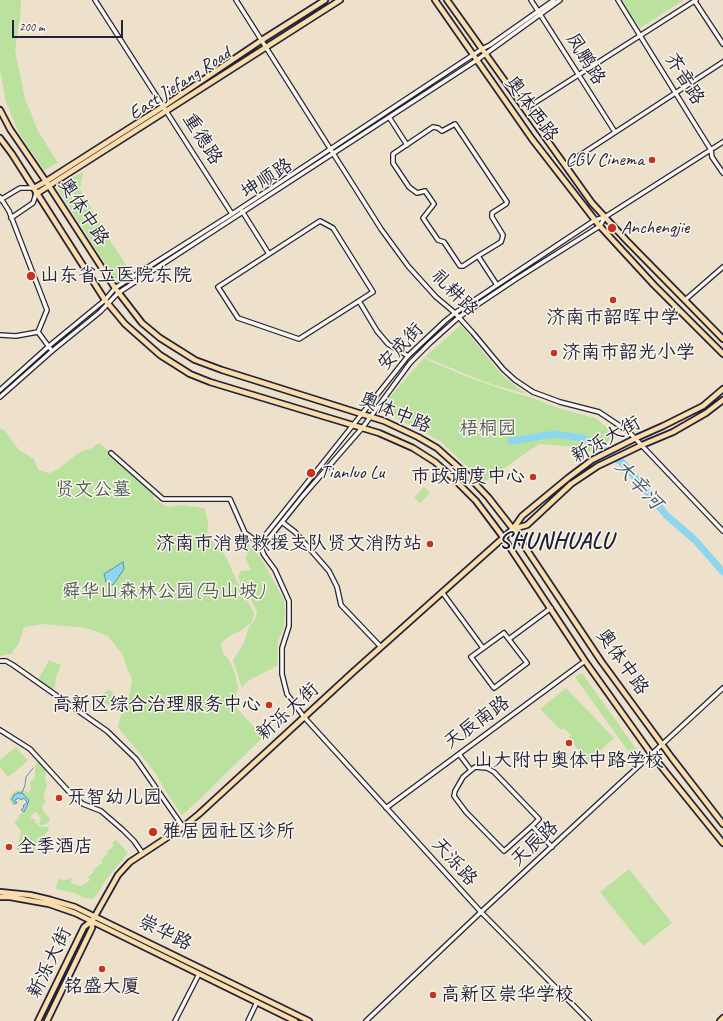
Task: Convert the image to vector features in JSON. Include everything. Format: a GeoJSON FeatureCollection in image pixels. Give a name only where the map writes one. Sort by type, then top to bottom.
{"type":"FeatureCollection","features":[{"type":"Feature","properties":{"kind":"main road","name":"East Jiefang Road"},"geometry":{"type":"LineString","coordinates":[[166,108],[262,40],[325,0]]}},
{"type":"Feature","properties":{"kind":"main road","name":"East Jiefang Road"},"geometry":{"type":"LineString","coordinates":[[36,194],[47,184],[166,108],[340,0]]}},
{"type":"Feature","properties":{"kind":"main road","name":"奥体西路"},"geometry":{"type":"LineString","coordinates":[[435,0],[532,139],[595,220],[654,285],[723,354]]}},
{"type":"Feature","properties":{"kind":"main road","name":"奥体西路"},"geometry":{"type":"LineString","coordinates":[[447,0],[592,203],[723,339]]}},
{"type":"Feature","properties":{"kind":"main road","name":"奥体中路"},"geometry":{"type":"LineString","coordinates":[[0,110],[10,129],[118,293],[142,323],[160,338],[195,360],[228,372],[384,421],[437,448],[453,461],[488,498],[513,529],[601,661],[723,824]]}},
{"type":"Feature","properties":{"kind":"main road","name":"奥体中路"},"geometry":{"type":"LineString","coordinates":[[0,138],[34,188],[36,194],[108,305],[125,324],[160,355],[190,374],[210,382],[239,392],[379,432],[413,448],[435,462],[454,479],[476,501],[503,537],[586,661],[652,755],[723,843]]}},
{"type":"Feature","properties":{"kind":"main road","name":"East Jiefang Road"},"geometry":{"type":"LineString","coordinates":[[34,188],[47,184]]}},
{"type":"Feature","properties":{"kind":"main road","name":"新泺大街"},"geometry":{"type":"LineString","coordinates":[[47,1021],[92,928],[92,922],[95,916],[118,875],[130,862],[183,827],[513,529],[522,516],[568,478],[595,459],[703,406],[723,389]]}},
{"type":"Feature","properties":{"kind":"main road","name":"新泺大街"},"geometry":{"type":"LineString","coordinates":[[513,529],[527,525],[571,484],[598,466],[642,444],[673,432],[706,413],[723,400]]}},
{"type":"Feature","properties":{"kind":"main road","name":"崇华路"},"geometry":{"type":"LineString","coordinates":[[0,892],[30,895],[75,907],[309,1021]]}},
{"type":"Feature","properties":{"kind":"main road","name":"崇华路"},"geometry":{"type":"LineString","coordinates":[[0,897],[10,897],[49,904],[75,913],[296,1021]]}},
{"type":"Feature","properties":{"kind":"main road","name":"新泺大街"},"geometry":{"type":"LineString","coordinates":[[38,1021],[84,928],[92,922]]}},
{"type":"Feature","properties":{"kind":"main road"},"geometry":{"type":"LineString","coordinates":[[720,1021],[723,1018]]}},
{"type":"Feature","properties":{"kind":"street","name":"重德路"},"geometry":{"type":"LineString","coordinates":[[95,0],[166,108],[232,214]]}},
{"type":"Feature","properties":{"kind":"street","name":"礼耕路"},"geometry":{"type":"LineString","coordinates":[[236,0],[381,229],[408,266],[436,296],[459,317],[503,369],[515,380],[533,392],[560,402],[599,412],[629,432],[723,531]]}},
{"type":"Feature","properties":{"kind":"street","name":"凤鹏路"},"geometry":{"type":"LineString","coordinates":[[531,0],[615,132]]}},
{"type":"Feature","properties":{"kind":"street","name":"坤顺路"},"geometry":{"type":"LineString","coordinates":[[539,13],[554,0]]}},
{"type":"Feature","properties":{"kind":"street","name":"坤顺路"},"geometry":{"type":"LineString","coordinates":[[0,396],[108,305],[118,293],[332,151],[473,55],[484,51],[560,0]]}},
{"type":"Feature","properties":{"kind":"street","name":"齐音路"},"geometry":{"type":"LineString","coordinates":[[618,0],[711,150],[712,157],[723,173]]}},
{"type":"Feature","properties":{"kind":"street"},"geometry":{"type":"LineString","coordinates":[[525,109],[695,0],[723,44]]}},
{"type":"Feature","properties":{"kind":"street","name":"坤顺路"},"geometry":{"type":"LineString","coordinates":[[332,151],[389,117],[477,60],[484,51]]}},
{"type":"Feature","properties":{"kind":"street"},"geometry":{"type":"LineString","coordinates":[[565,165],[723,62]]}},
{"type":"Feature","properties":{"kind":"street"},"geometry":{"type":"LineString","coordinates":[[389,117],[406,145]]}},
{"type":"Feature","properties":{"kind":"street"},"geometry":{"type":"LineString","coordinates":[[455,124],[508,202],[492,213],[492,216],[503,235],[502,239],[500,242],[478,256],[463,266],[460,266],[444,242],[438,240],[424,218],[434,204],[425,191],[417,193],[409,186],[393,163],[393,154],[433,127],[438,128],[442,132],[455,124]]}},
{"type":"Feature","properties":{"kind":"street","name":"安成街"},"geometry":{"type":"LineString","coordinates":[[259,543],[408,356],[455,313],[595,220],[605,218],[723,142]]}},
{"type":"Feature","properties":{"kind":"street"},"geometry":{"type":"LineString","coordinates":[[34,188],[20,188],[0,199],[11,218],[47,310],[38,332]]}},
{"type":"Feature","properties":{"kind":"street"},"geometry":{"type":"LineString","coordinates":[[11,218],[33,204],[36,194]]}},
{"type":"Feature","properties":{"kind":"street","name":"坤顺路"},"geometry":{"type":"LineString","coordinates":[[0,390],[48,346],[105,300],[115,288],[232,214],[241,210]]}},
{"type":"Feature","properties":{"kind":"street"},"geometry":{"type":"LineString","coordinates":[[241,210],[269,254]]}},
{"type":"Feature","properties":{"kind":"street","name":"安成街"},"geometry":{"type":"LineString","coordinates":[[369,417],[410,363],[459,317],[600,226],[605,218]]}},
{"type":"Feature","properties":{"kind":"street"},"geometry":{"type":"LineString","coordinates":[[320,221],[333,228],[373,292],[360,301],[299,339],[238,318],[218,287],[320,221]]}},
{"type":"Feature","properties":{"kind":"street"},"geometry":{"type":"LineString","coordinates":[[478,256],[497,285]]}},
{"type":"Feature","properties":{"kind":"street"},"geometry":{"type":"LineString","coordinates":[[685,300],[723,267]]}},
{"type":"Feature","properties":{"kind":"street"},"geometry":{"type":"LineString","coordinates":[[360,301],[377,330],[388,344],[408,356]]}},
{"type":"Feature","properties":{"kind":"street"},"geometry":{"type":"LineString","coordinates":[[0,335],[16,336],[38,332]]}},
{"type":"Feature","properties":{"kind":"street"},"geometry":{"type":"LineString","coordinates":[[38,332],[52,351]]}},
{"type":"Feature","properties":{"kind":"street"},"geometry":{"type":"LineString","coordinates":[[261,548],[363,427],[369,417]]}},
{"type":"Feature","properties":{"kind":"street"},"geometry":{"type":"LineString","coordinates":[[111,453],[164,499],[230,499],[245,534],[259,543]]}},
{"type":"Feature","properties":{"kind":"street"},"geometry":{"type":"LineString","coordinates":[[282,522],[295,532],[329,572],[337,587],[341,605],[381,647]]}},
{"type":"Feature","properties":{"kind":"street","name":"天泺路"},"geometry":{"type":"LineString","coordinates":[[259,543],[275,570],[289,601],[288,626],[282,648],[282,674],[287,694],[304,717],[481,912],[589,1021]]}},
{"type":"Feature","properties":{"kind":"street"},"geometry":{"type":"LineString","coordinates":[[442,592],[483,648]]}},
{"type":"Feature","properties":{"kind":"street"},"geometry":{"type":"LineString","coordinates":[[509,639],[551,608]]}},
{"type":"Feature","properties":{"kind":"street"},"geometry":{"type":"LineString","coordinates":[[504,632],[509,639],[527,663],[494,688],[471,657],[504,632]]}},
{"type":"Feature","properties":{"kind":"street"},"geometry":{"type":"LineString","coordinates":[[0,661],[6,661],[13,665],[107,731],[136,759],[183,827]]}},
{"type":"Feature","properties":{"kind":"street","name":"天辰南路"},"geometry":{"type":"LineString","coordinates":[[386,808],[586,661]]}},
{"type":"Feature","properties":{"kind":"street","name":"天辰路"},"geometry":{"type":"LineString","coordinates":[[366,1021],[481,912],[723,688]]}},
{"type":"Feature","properties":{"kind":"street"},"geometry":{"type":"LineString","coordinates":[[0,730],[30,749],[72,795],[83,804],[101,811],[134,841],[143,854]]}},
{"type":"Feature","properties":{"kind":"street"},"geometry":{"type":"LineString","coordinates":[[459,754],[471,770]]}},
{"type":"Feature","properties":{"kind":"street"},"geometry":{"type":"LineString","coordinates":[[476,767],[487,768],[494,772],[539,820],[532,826],[504,851],[466,812],[454,796],[455,791],[463,777],[476,767]]}},
{"type":"Feature","properties":{"kind":"street"},"geometry":{"type":"LineString","coordinates":[[532,826],[552,847]]}},
{"type":"Feature","properties":{"kind":"street"},"geometry":{"type":"LineString","coordinates":[[175,1021],[199,974]]}},
{"type":"Feature","properties":{"kind":"street"},"geometry":{"type":"LineString","coordinates":[[248,1021],[257,1002]]}},
{"type":"Feature","properties":{"kind":"green space"},"geometry":{"type":"Polygon","coordinates":[[[0,0],[21,0],[15,51],[25,99],[38,131],[58,163],[44,170],[19,133],[6,102],[0,70],[0,0]]]}},
{"type":"Feature","properties":{"kind":"green space"},"geometry":{"type":"Polygon","coordinates":[[[621,0],[684,0],[640,28],[621,0]]]}},
{"type":"Feature","properties":{"kind":"green space"},"geometry":{"type":"Polygon","coordinates":[[[83,172],[80,189],[111,242],[135,278],[121,289],[58,189],[71,178],[83,172]]]}},
{"type":"Feature","properties":{"kind":"green space"},"geometry":{"type":"Polygon","coordinates":[[[461,325],[502,375],[526,394],[494,385],[425,357],[461,325]]]}},
{"type":"Feature","properties":{"kind":"green space","name":"梧桐园"},"geometry":{"type":"Polygon","coordinates":[[[424,358],[465,376],[561,409],[595,418],[618,436],[584,455],[575,447],[539,444],[484,482],[440,441],[383,411],[383,405],[424,358]]]}},
{"type":"Feature","properties":{"kind":"green space","name":"舜华山森林公园(马山坡)"},"geometry":{"type":"Polygon","coordinates":[[[0,428],[5,431],[19,450],[34,459],[38,470],[50,473],[58,469],[77,454],[92,448],[99,443],[156,493],[153,499],[168,507],[182,505],[204,508],[208,521],[207,536],[224,553],[254,613],[252,622],[221,643],[223,653],[229,660],[235,673],[238,687],[233,704],[263,737],[182,815],[156,774],[118,727],[120,717],[128,702],[132,680],[122,654],[108,636],[86,628],[44,624],[24,627],[19,643],[11,654],[0,656],[0,428]]]}},
{"type":"Feature","properties":{"kind":"green space"},"geometry":{"type":"Polygon","coordinates":[[[424,487],[430,493],[420,503],[414,498],[424,487]]]}},
{"type":"Feature","properties":{"kind":"green space"},"geometry":{"type":"Polygon","coordinates":[[[245,540],[262,560],[284,600],[285,614],[284,627],[278,641],[277,666],[253,678],[244,684],[242,688],[233,660],[243,645],[249,627],[255,620],[257,611],[241,585],[238,576],[241,571],[251,570],[245,557],[248,555],[240,544],[245,540]]]}},
{"type":"Feature","properties":{"kind":"green space"},"geometry":{"type":"Polygon","coordinates":[[[49,660],[61,665],[56,677],[55,686],[52,690],[38,680],[49,660]]]}},
{"type":"Feature","properties":{"kind":"green space"},"geometry":{"type":"Polygon","coordinates":[[[582,673],[639,753],[633,758],[575,677],[582,673]]]}},
{"type":"Feature","properties":{"kind":"green space"},"geometry":{"type":"Polygon","coordinates":[[[566,688],[614,738],[589,761],[568,738],[571,735],[564,728],[561,730],[540,709],[566,688]]]}},
{"type":"Feature","properties":{"kind":"green space"},"geometry":{"type":"Polygon","coordinates":[[[108,689],[120,698],[112,708],[99,699],[108,689]]]}},
{"type":"Feature","properties":{"kind":"green space"},"geometry":{"type":"Polygon","coordinates":[[[16,747],[28,761],[8,777],[0,767],[0,760],[16,747]]]}},
{"type":"Feature","properties":{"kind":"green space"},"geometry":{"type":"Polygon","coordinates":[[[40,760],[46,766],[45,779],[47,786],[44,793],[44,799],[46,801],[42,806],[43,810],[50,819],[47,824],[40,825],[39,823],[41,819],[37,812],[30,818],[35,820],[35,823],[39,826],[48,827],[49,830],[39,841],[39,846],[33,854],[20,853],[17,849],[21,831],[14,822],[19,818],[18,816],[26,810],[29,800],[22,793],[14,795],[12,799],[15,804],[13,806],[9,799],[15,791],[23,790],[27,793],[31,789],[30,782],[35,778],[35,765],[40,760]]]}},
{"type":"Feature","properties":{"kind":"green space"},"geometry":{"type":"Polygon","coordinates":[[[116,840],[128,853],[105,881],[96,896],[91,899],[84,898],[75,893],[56,889],[58,879],[65,880],[72,877],[71,883],[80,886],[90,880],[88,877],[94,872],[93,870],[103,862],[101,860],[108,854],[107,851],[114,846],[112,843],[116,840]]]}},
{"type":"Feature","properties":{"kind":"green space"},"geometry":{"type":"Polygon","coordinates":[[[629,869],[672,923],[643,946],[600,892],[629,869]]]}},
{"type":"Feature","properties":{"kind":"water"},"geometry":{"type":"Polygon","coordinates":[[[123,562],[124,569],[113,585],[106,582],[104,574],[123,562]]]}},
{"type":"Feature","properties":{"kind":"water"},"geometry":{"type":"Polygon","coordinates":[[[22,793],[29,800],[24,812],[21,810],[27,802],[24,798],[21,800],[19,798],[15,800],[17,803],[15,804],[12,799],[14,795],[22,793]]]}},
{"type":"Feature","properties":{"kind":"waterway","name":"大辛河"},"geometry":{"type":"LineString","coordinates":[[511,441],[555,434],[582,438],[598,446],[624,464],[667,516],[695,540],[723,572]]}},
{"type":"Feature","properties":{"kind":"waterway"},"geometry":{"type":"LineString","coordinates":[[22,793],[26,777],[33,768]]}},
{"type":"Feature","properties":{"kind":"waterway"},"geometry":{"type":"LineString","coordinates":[[28,853],[31,840]]}},
{"type":"Feature","properties":{"kind":"place","name":"CGV Cinema"},"geometry":{"type":"Point","coordinates":[652,160]}},
{"type":"Feature","properties":{"kind":"place","name":"Anchengjie"},"geometry":{"type":"Point","coordinates":[612,228]}},
{"type":"Feature","properties":{"kind":"place","name":"山东省立医院东院"},"geometry":{"type":"Point","coordinates":[31,276]}},
{"type":"Feature","properties":{"kind":"place","name":"济南市韶晖中学"},"geometry":{"type":"Point","coordinates":[613,300]}},
{"type":"Feature","properties":{"kind":"place","name":"济南市韶光小学"},"geometry":{"type":"Point","coordinates":[554,353]}},
{"type":"Feature","properties":{"kind":"place","name":"Tianluo Lu"},"geometry":{"type":"Point","coordinates":[311,473]}},
{"type":"Feature","properties":{"kind":"place","name":"市政调度中心"},"geometry":{"type":"Point","coordinates":[533,477]}},
{"type":"Feature","properties":{"kind":"place","name":"济南市消费救援支队贤文消防站"},"geometry":{"type":"Point","coordinates":[430,544]}},
{"type":"Feature","properties":{"kind":"place","name":"高新区综合治理服务中心"},"geometry":{"type":"Point","coordinates":[269,705]}},
{"type":"Feature","properties":{"kind":"place","name":"山大附中奥体中路学校"},"geometry":{"type":"Point","coordinates":[569,743]}},
{"type":"Feature","properties":{"kind":"place","name":"开智幼儿园"},"geometry":{"type":"Point","coordinates":[59,798]}},
{"type":"Feature","properties":{"kind":"place","name":"雅居园社区诊所"},"geometry":{"type":"Point","coordinates":[153,832]}},
{"type":"Feature","properties":{"kind":"place","name":"全季酒店"},"geometry":{"type":"Point","coordinates":[9,847]}},
{"type":"Feature","properties":{"kind":"place","name":"铭盛大厦"},"geometry":{"type":"Point","coordinates":[102,969]}},
{"type":"Feature","properties":{"kind":"place","name":"高新区崇华学校"},"geometry":{"type":"Point","coordinates":[433,995]}},
{"type":"Feature","properties":{"kind":"district","name":"SHUNHUALU"},"geometry":{"type":"Point","coordinates":[556,542]}},
{"type":"Feature","properties":{"kind":"park label","name":"贤文公墓"},"geometry":{"type":"Point","coordinates":[93,490]}}]}
